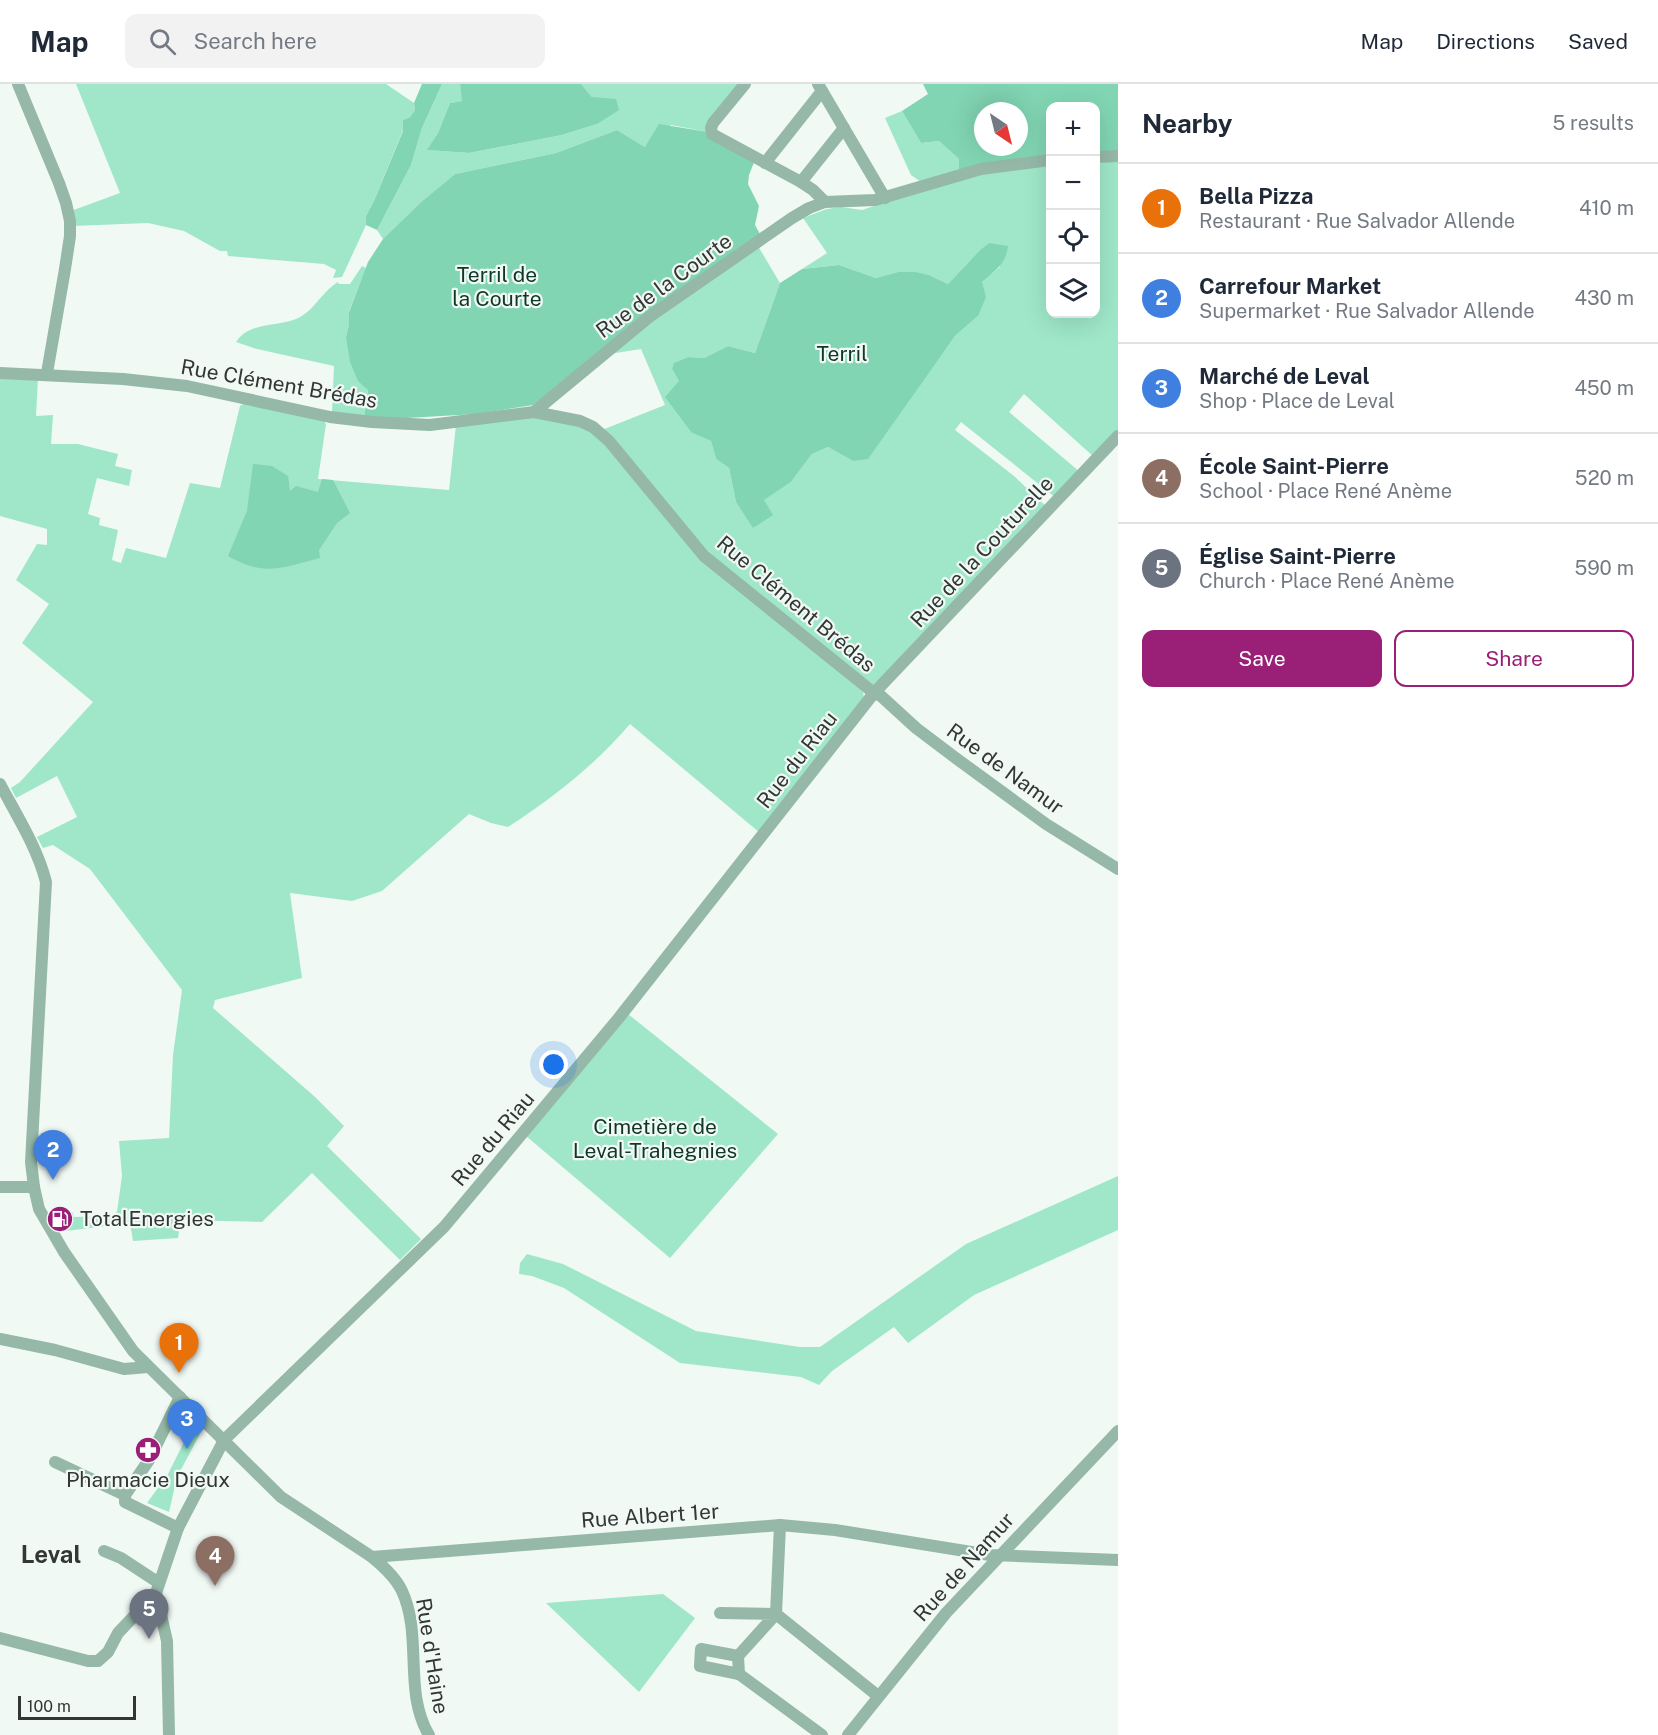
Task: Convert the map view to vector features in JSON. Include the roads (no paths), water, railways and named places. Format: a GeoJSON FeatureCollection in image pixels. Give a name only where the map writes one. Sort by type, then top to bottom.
{"type":"FeatureCollection","features":[{"type":"Feature","properties":{"kind":"street"},"geometry":{"type":"LineString","coordinates":[[18,84],[59,183],[70,221],[70,236],[47,373]]}},
{"type":"Feature","properties":{"kind":"street"},"geometry":{"type":"LineString","coordinates":[[745,84],[713,123],[710,131],[715,137],[801,182],[825,202]]}},
{"type":"Feature","properties":{"kind":"street"},"geometry":{"type":"LineString","coordinates":[[765,163],[820,87],[885,198]]}},
{"type":"Feature","properties":{"kind":"street"},"geometry":{"type":"LineString","coordinates":[[801,182],[844,128]]}},
{"type":"Feature","properties":{"kind":"street"},"geometry":{"type":"LineString","coordinates":[[1100,158],[1118,156]]}},
{"type":"Feature","properties":{"kind":"street","name":"Rue de la Courte"},"geometry":{"type":"LineString","coordinates":[[534,412],[649,317],[809,208],[825,202],[885,198],[981,169],[1046,161]]}},
{"type":"Feature","properties":{"kind":"street","name":"Rue Clément Brédas"},"geometry":{"type":"LineString","coordinates":[[0,373],[47,373],[187,386],[330,417],[372,422],[430,425],[534,412],[580,421],[593,427],[622,455],[704,556],[874,693]]}},
{"type":"Feature","properties":{"kind":"street","name":"Rue de la Couturelle"},"geometry":{"type":"LineString","coordinates":[[874,693],[1118,436]]}},
{"type":"Feature","properties":{"kind":"street","name":"Rue de Namur"},"geometry":{"type":"LineString","coordinates":[[874,693],[881,696],[916,728],[1046,824],[1118,869]]}},
{"type":"Feature","properties":{"kind":"street","name":"Rue du Riau"},"geometry":{"type":"LineString","coordinates":[[158,1588],[178,1528],[224,1440],[444,1227],[618,1019],[874,693]]}},
{"type":"Feature","properties":{"kind":"street"},"geometry":{"type":"LineString","coordinates":[[0,784],[42,866],[46,882],[31,1162],[39,1209],[64,1252],[133,1351],[148,1367],[281,1497],[372,1557]]}},
{"type":"Feature","properties":{"kind":"street"},"geometry":{"type":"LineString","coordinates":[[0,1186],[34,1186]]}},
{"type":"Feature","properties":{"kind":"street"},"geometry":{"type":"LineString","coordinates":[[0,1339],[55,1350],[124,1369],[148,1367]]}},
{"type":"Feature","properties":{"kind":"street"},"geometry":{"type":"LineString","coordinates":[[178,1528],[125,1502],[125,1495],[149,1460],[180,1397]]}},
{"type":"Feature","properties":{"kind":"street","name":"Rue de Namur"},"geometry":{"type":"LineString","coordinates":[[848,1735],[946,1613],[1118,1431]]}},
{"type":"Feature","properties":{"kind":"street"},"geometry":{"type":"LineString","coordinates":[[55,1462],[125,1495]]}},
{"type":"Feature","properties":{"kind":"street"},"geometry":{"type":"LineString","coordinates":[[739,1674],[738,1656],[776,1614],[780,1525]]}},
{"type":"Feature","properties":{"kind":"street","name":"Rue Albert 1er"},"geometry":{"type":"LineString","coordinates":[[372,1557],[780,1525],[835,1530],[999,1555],[1118,1560]]}},
{"type":"Feature","properties":{"kind":"street"},"geometry":{"type":"LineString","coordinates":[[104,1551],[121,1558],[158,1588],[167,1641],[169,1735]]}},
{"type":"Feature","properties":{"kind":"street","name":"Rue d'Haine"},"geometry":{"type":"LineString","coordinates":[[372,1557],[402,1591],[410,1618],[418,1712],[429,1735]]}},
{"type":"Feature","properties":{"kind":"street"},"geometry":{"type":"LineString","coordinates":[[0,1638],[88,1661],[98,1661],[108,1652],[118,1633],[158,1588]]}},
{"type":"Feature","properties":{"kind":"street"},"geometry":{"type":"LineString","coordinates":[[720,1612],[776,1614],[878,1696]]}},
{"type":"Feature","properties":{"kind":"street"},"geometry":{"type":"LineString","coordinates":[[738,1656],[701,1649],[700,1666],[739,1674],[822,1735]]}},
{"type":"Feature","properties":{"kind":"place","name":"Carrefour Market"},"geometry":{"type":"Point","coordinates":[53,1180]}},
{"type":"Feature","properties":{"kind":"place","name":"TotalEnergies"},"geometry":{"type":"Point","coordinates":[60,1219]}},
{"type":"Feature","properties":{"kind":"place","name":"Bella Pizza"},"geometry":{"type":"Point","coordinates":[179,1373]}},
{"type":"Feature","properties":{"kind":"place","name":"Marché de Leval"},"geometry":{"type":"Point","coordinates":[187,1449]}},
{"type":"Feature","properties":{"kind":"place","name":"Pharmacie Dieux"},"geometry":{"type":"Point","coordinates":[148,1450]}},
{"type":"Feature","properties":{"kind":"place","name":"École Saint-Pierre"},"geometry":{"type":"Point","coordinates":[215,1586]}},
{"type":"Feature","properties":{"kind":"place","name":"Église Saint-Pierre"},"geometry":{"type":"Point","coordinates":[149,1639]}},
{"type":"Feature","properties":{"kind":"district","name":"Leval"},"geometry":{"type":"Point","coordinates":[51,1555]}},
{"type":"Feature","properties":{"kind":"park label","name":"Terril de la Courte"},"geometry":{"type":"Point","coordinates":[497,287]}},
{"type":"Feature","properties":{"kind":"park label","name":"Terril"},"geometry":{"type":"Point","coordinates":[842,354]}},
{"type":"Feature","properties":{"kind":"park label","name":"Cimetière de Leval-Trahegnies"},"geometry":{"type":"Point","coordinates":[655,1139]}}]}
